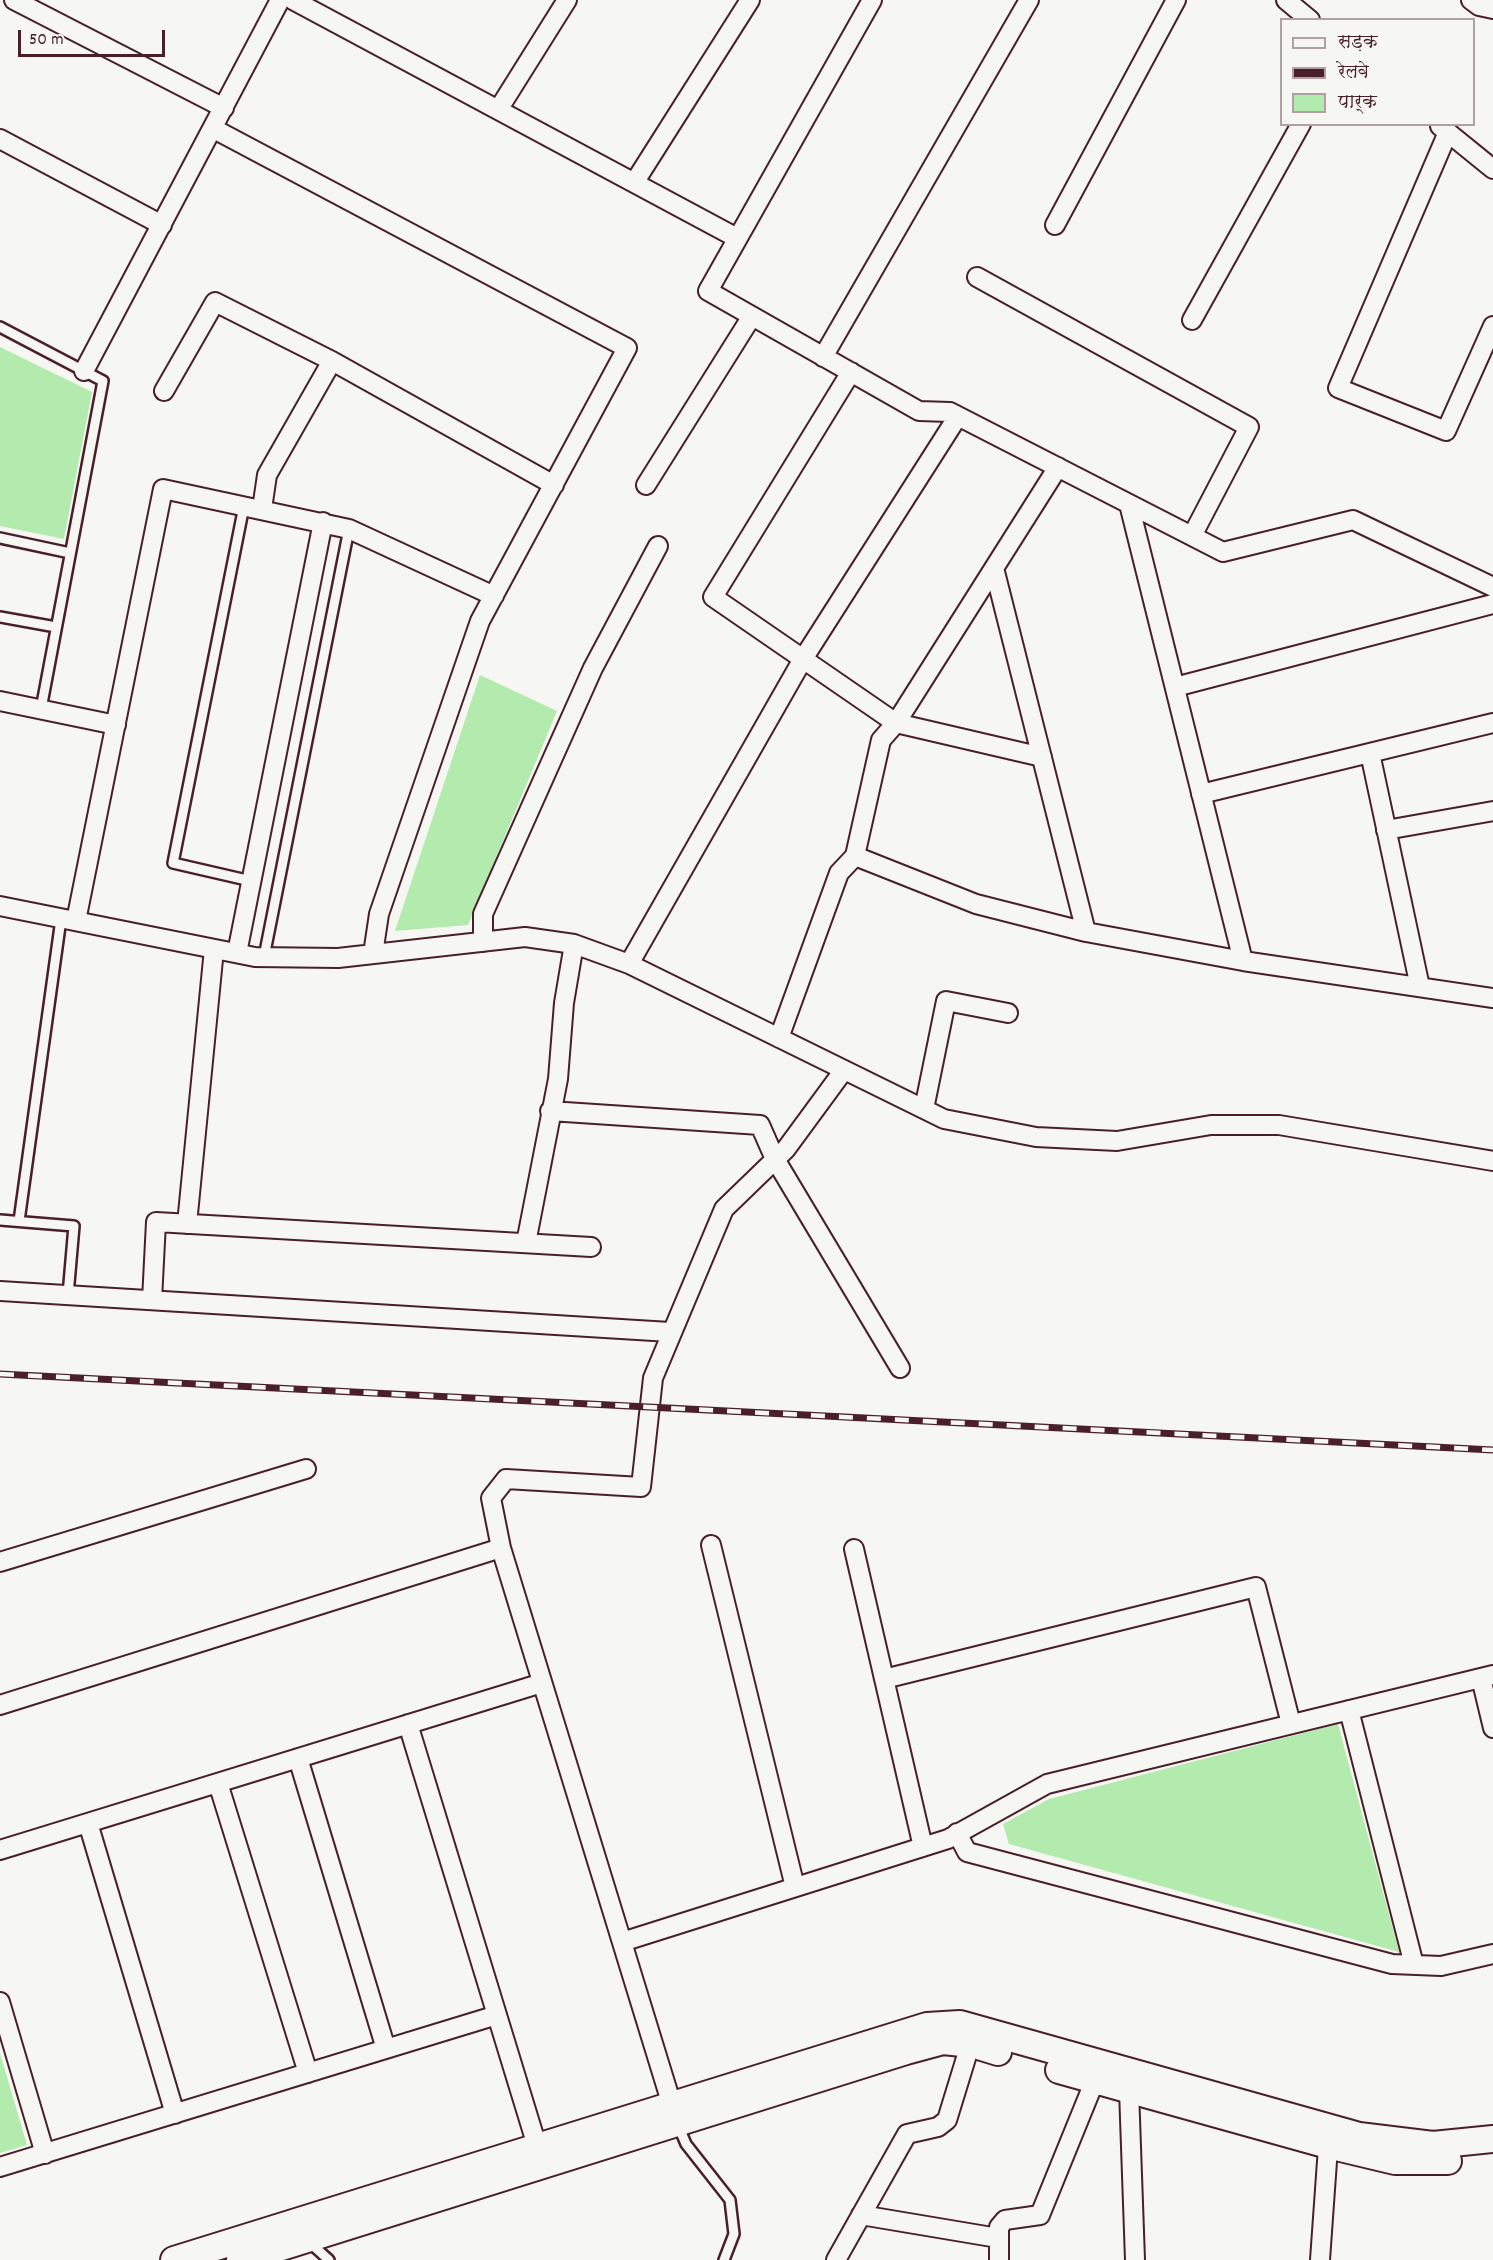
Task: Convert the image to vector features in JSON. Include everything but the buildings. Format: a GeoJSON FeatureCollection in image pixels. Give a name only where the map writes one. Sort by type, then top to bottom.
{"type":"FeatureCollection","features":[{"type":"Feature","properties":{"kind":"street"},"geometry":{"type":"LineString","coordinates":[[14,0],[224,108]]}},
{"type":"Feature","properties":{"kind":"street"},"geometry":{"type":"LineString","coordinates":[[84,371],[214,129],[280,0]]}},
{"type":"Feature","properties":{"kind":"street"},"geometry":{"type":"LineString","coordinates":[[292,0],[737,238]]}},
{"type":"Feature","properties":{"kind":"street"},"geometry":{"type":"LineString","coordinates":[[498,110],[567,0]]}},
{"type":"Feature","properties":{"kind":"street"},"geometry":{"type":"LineString","coordinates":[[634,183],[750,0]]}},
{"type":"Feature","properties":{"kind":"street"},"geometry":{"type":"LineString","coordinates":[[872,0],[708,291],[919,411],[951,412],[1223,552],[1353,520],[1493,587]]}},
{"type":"Feature","properties":{"kind":"street"},"geometry":{"type":"LineString","coordinates":[[823,357],[1029,0]]}},
{"type":"Feature","properties":{"kind":"street"},"geometry":{"type":"LineString","coordinates":[[1055,225],[1176,0]]}},
{"type":"Feature","properties":{"kind":"street"},"geometry":{"type":"LineString","coordinates":[[1286,0],[1308,18]]}},
{"type":"Feature","properties":{"kind":"street"},"geometry":{"type":"LineString","coordinates":[[1471,0],[1479,6],[1493,9]]}},
{"type":"Feature","properties":{"kind":"street"},"geometry":{"type":"LineString","coordinates":[[1192,320],[1300,126]]}},
{"type":"Feature","properties":{"kind":"street"},"geometry":{"type":"LineString","coordinates":[[1493,169],[1443,128],[1338,388],[1446,431],[1493,326]]}},
{"type":"Feature","properties":{"kind":"street"},"geometry":{"type":"LineString","coordinates":[[214,129],[627,348],[480,621],[379,914],[374,954]]}},
{"type":"Feature","properties":{"kind":"street"},"geometry":{"type":"LineString","coordinates":[[0,139],[162,225]]}},
{"type":"Feature","properties":{"kind":"street"},"geometry":{"type":"LineString","coordinates":[[976,277],[1249,427],[1192,536]]}},
{"type":"Feature","properties":{"kind":"street"},"geometry":{"type":"LineString","coordinates":[[164,391],[215,302],[333,362],[554,485]]}},
{"type":"Feature","properties":{"kind":"street"},"geometry":{"type":"LineString","coordinates":[[646,484],[752,316]]}},
{"type":"Feature","properties":{"kind":"street"},"geometry":{"type":"LineString","coordinates":[[253,507],[267,475],[333,362]]}},
{"type":"Feature","properties":{"kind":"street"},"geometry":{"type":"LineString","coordinates":[[851,372],[713,597],[896,723],[1042,757]]}},
{"type":"Feature","properties":{"kind":"street"},"geometry":{"type":"LineString","coordinates":[[630,964],[802,659],[958,416]]}},
{"type":"Feature","properties":{"kind":"street"},"geometry":{"type":"LineString","coordinates":[[779,1038],[839,873],[855,856],[881,740],[896,723],[1058,467]]}},
{"type":"Feature","properties":{"kind":"street"},"geometry":{"type":"LineString","coordinates":[[68,920],[116,725],[163,489],[350,529],[494,596]]}},
{"type":"Feature","properties":{"kind":"street"},"geometry":{"type":"LineString","coordinates":[[1130,504],[1243,961]]}},
{"type":"Feature","properties":{"kind":"street"},"geometry":{"type":"LineString","coordinates":[[237,953],[323,522]]}},
{"type":"Feature","properties":{"kind":"street"},"geometry":{"type":"LineString","coordinates":[[483,942],[483,914],[593,668],[658,546]]}},
{"type":"Feature","properties":{"kind":"street"},"geometry":{"type":"LineString","coordinates":[[994,568],[1086,932]]}},
{"type":"Feature","properties":{"kind":"street"},"geometry":{"type":"LineString","coordinates":[[1175,687],[1493,604]]}},
{"type":"Feature","properties":{"kind":"street"},"geometry":{"type":"LineString","coordinates":[[0,701],[116,725]]}},
{"type":"Feature","properties":{"kind":"street"},"geometry":{"type":"LineString","coordinates":[[1201,794],[1493,723]]}},
{"type":"Feature","properties":{"kind":"street"},"geometry":{"type":"LineString","coordinates":[[1370,753],[1420,987]]}},
{"type":"Feature","properties":{"kind":"street"},"geometry":{"type":"LineString","coordinates":[[1386,829],[1493,811]]}},
{"type":"Feature","properties":{"kind":"street"},"geometry":{"type":"LineString","coordinates":[[855,856],[976,904],[1086,932],[1243,961],[1493,998]]}},
{"type":"Feature","properties":{"kind":"street"},"geometry":{"type":"LineString","coordinates":[[0,906],[264,957],[338,958],[525,938],[574,944],[630,964],[944,1119],[1036,1137],[1117,1141],[1210,1125],[1279,1125],[1493,1161]]}},
{"type":"Feature","properties":{"kind":"street"},"geometry":{"type":"LineString","coordinates":[[526,1243],[558,1079],[564,1003],[574,944]]}},
{"type":"Feature","properties":{"kind":"street"},"geometry":{"type":"LineString","coordinates":[[187,1224],[214,949]]}},
{"type":"Feature","properties":{"kind":"street"},"geometry":{"type":"LineString","coordinates":[[924,1109],[946,1001],[1008,1013]]}},
{"type":"Feature","properties":{"kind":"street"},"geometry":{"type":"LineString","coordinates":[[675,2115],[501,1548],[491,1498],[506,1479],[641,1487],[653,1378],[670,1332],[724,1209],[775,1159],[844,1070]]}},
{"type":"Feature","properties":{"kind":"street"},"geometry":{"type":"LineString","coordinates":[[550,1111],[760,1125],[775,1159],[900,1368]]}},
{"type":"Feature","properties":{"kind":"street"},"geometry":{"type":"LineString","coordinates":[[152,1300],[156,1222],[591,1247]]}},
{"type":"Feature","properties":{"kind":"street"},"geometry":{"type":"LineString","coordinates":[[0,1291],[670,1332]]}},
{"type":"Feature","properties":{"kind":"street"},"geometry":{"type":"LineString","coordinates":[[0,1562],[306,1469]]}},
{"type":"Feature","properties":{"kind":"street"},"geometry":{"type":"LineString","coordinates":[[711,1545],[795,1887]]}},
{"type":"Feature","properties":{"kind":"street"},"geometry":{"type":"LineString","coordinates":[[0,1705],[501,1548]]}},
{"type":"Feature","properties":{"kind":"street"},"geometry":{"type":"LineString","coordinates":[[854,1549],[923,1846]]}},
{"type":"Feature","properties":{"kind":"street"},"geometry":{"type":"LineString","coordinates":[[884,1679],[1256,1587],[1291,1725]]}},
{"type":"Feature","properties":{"kind":"street"},"geometry":{"type":"LineString","coordinates":[[622,1942],[923,1846],[957,1833],[1047,1784],[1348,1710],[1487,1677],[1493,1728]]}},
{"type":"Feature","properties":{"kind":"street"},"geometry":{"type":"LineString","coordinates":[[0,1850],[543,1683]]}},
{"type":"Feature","properties":{"kind":"street"},"geometry":{"type":"LineString","coordinates":[[1348,1710],[1414,1965]]}},
{"type":"Feature","properties":{"kind":"street"},"geometry":{"type":"LineString","coordinates":[[408,1725],[540,2157]]}},
{"type":"Feature","properties":{"kind":"street"},"geometry":{"type":"LineString","coordinates":[[298,1758],[386,2049]]}},
{"type":"Feature","properties":{"kind":"street"},"geometry":{"type":"LineString","coordinates":[[218,1783],[308,2073]]}},
{"type":"Feature","properties":{"kind":"street"},"geometry":{"type":"LineString","coordinates":[[88,1823],[176,2114]]}},
{"type":"Feature","properties":{"kind":"street"},"geometry":{"type":"LineString","coordinates":[[957,1833],[967,1852],[1392,1964],[1441,1966],[1493,1954]]}},
{"type":"Feature","properties":{"kind":"street"},"geometry":{"type":"LineString","coordinates":[[0,2002],[45,2154]]}},
{"type":"Feature","properties":{"kind":"street"},"geometry":{"type":"LineString","coordinates":[[0,2168],[497,2015]]}},
{"type":"Feature","properties":{"kind":"street"},"geometry":{"type":"LineString","coordinates":[[238,2254],[675,2115],[927,2026],[960,2024],[974,2036],[1095,2080],[1329,2137],[1359,2136],[1433,2145],[1493,2139]]}},
{"type":"Feature","properties":{"kind":"street"},"geometry":{"type":"LineString","coordinates":[[974,2036],[1329,2137],[1395,2161],[1445,2161],[1493,2157]]}},
{"type":"Feature","properties":{"kind":"street"},"geometry":{"type":"LineString","coordinates":[[836,2260],[908,2134],[938,2127],[947,2120],[974,2036]]}},
{"type":"Feature","properties":{"kind":"street"},"geometry":{"type":"LineString","coordinates":[[999,2260],[998,2238],[1001,2222],[1040,2215],[1095,2080]]}},
{"type":"Feature","properties":{"kind":"street"},"geometry":{"type":"LineString","coordinates":[[1129,2090],[1134,2260]]}},
{"type":"Feature","properties":{"kind":"street"},"geometry":{"type":"LineString","coordinates":[[1320,2260],[1329,2137]]}},
{"type":"Feature","properties":{"kind":"street"},"geometry":{"type":"LineString","coordinates":[[174,2260],[238,2254],[306,2239],[540,2157]]}},
{"type":"Feature","properties":{"kind":"street"},"geometry":{"type":"LineString","coordinates":[[861,2215],[998,2238]]}},
{"type":"Feature","properties":{"kind":"lane"},"geometry":{"type":"LineString","coordinates":[[0,327],[103,381],[41,709]]}},
{"type":"Feature","properties":{"kind":"lane"},"geometry":{"type":"LineString","coordinates":[[251,881],[173,863],[253,507]]}},
{"type":"Feature","properties":{"kind":"lane"},"geometry":{"type":"LineString","coordinates":[[264,957],[350,529]]}},
{"type":"Feature","properties":{"kind":"lane"},"geometry":{"type":"LineString","coordinates":[[0,538],[70,553]]}},
{"type":"Feature","properties":{"kind":"lane"},"geometry":{"type":"LineString","coordinates":[[0,617],[56,627]]}},
{"type":"Feature","properties":{"kind":"lane"},"geometry":{"type":"LineString","coordinates":[[19,1221],[68,920]]}},
{"type":"Feature","properties":{"kind":"lane"},"geometry":{"type":"LineString","coordinates":[[0,1220],[74,1226],[68,1295]]}},
{"type":"Feature","properties":{"kind":"lane"},"geometry":{"type":"LineString","coordinates":[[675,2115],[686,2144],[730,2200],[734,2234],[724,2260]]}},
{"type":"Feature","properties":{"kind":"lane"},"geometry":{"type":"LineString","coordinates":[[306,2239],[329,2260]]}},
{"type":"Feature","properties":{"kind":"green space"},"geometry":{"type":"Polygon","coordinates":[[[0,347],[92,392],[64,539],[0,526],[0,347]]]}},
{"type":"Feature","properties":{"kind":"green space"},"geometry":{"type":"Polygon","coordinates":[[[480,675],[557,711],[468,925],[395,931],[480,675]]]}},
{"type":"Feature","properties":{"kind":"green space"},"geometry":{"type":"Polygon","coordinates":[[[1338,1724],[1399,1952],[1009,1844],[1003,1824],[1049,1799],[1338,1724]]]}},
{"type":"Feature","properties":{"kind":"green space"},"geometry":{"type":"Polygon","coordinates":[[[0,2053],[27,2145],[0,2153],[0,2053]]]}},
{"type":"Feature","properties":{"kind":"railway"},"geometry":{"type":"LineString","coordinates":[[0,1374],[1493,1450]]}}]}
